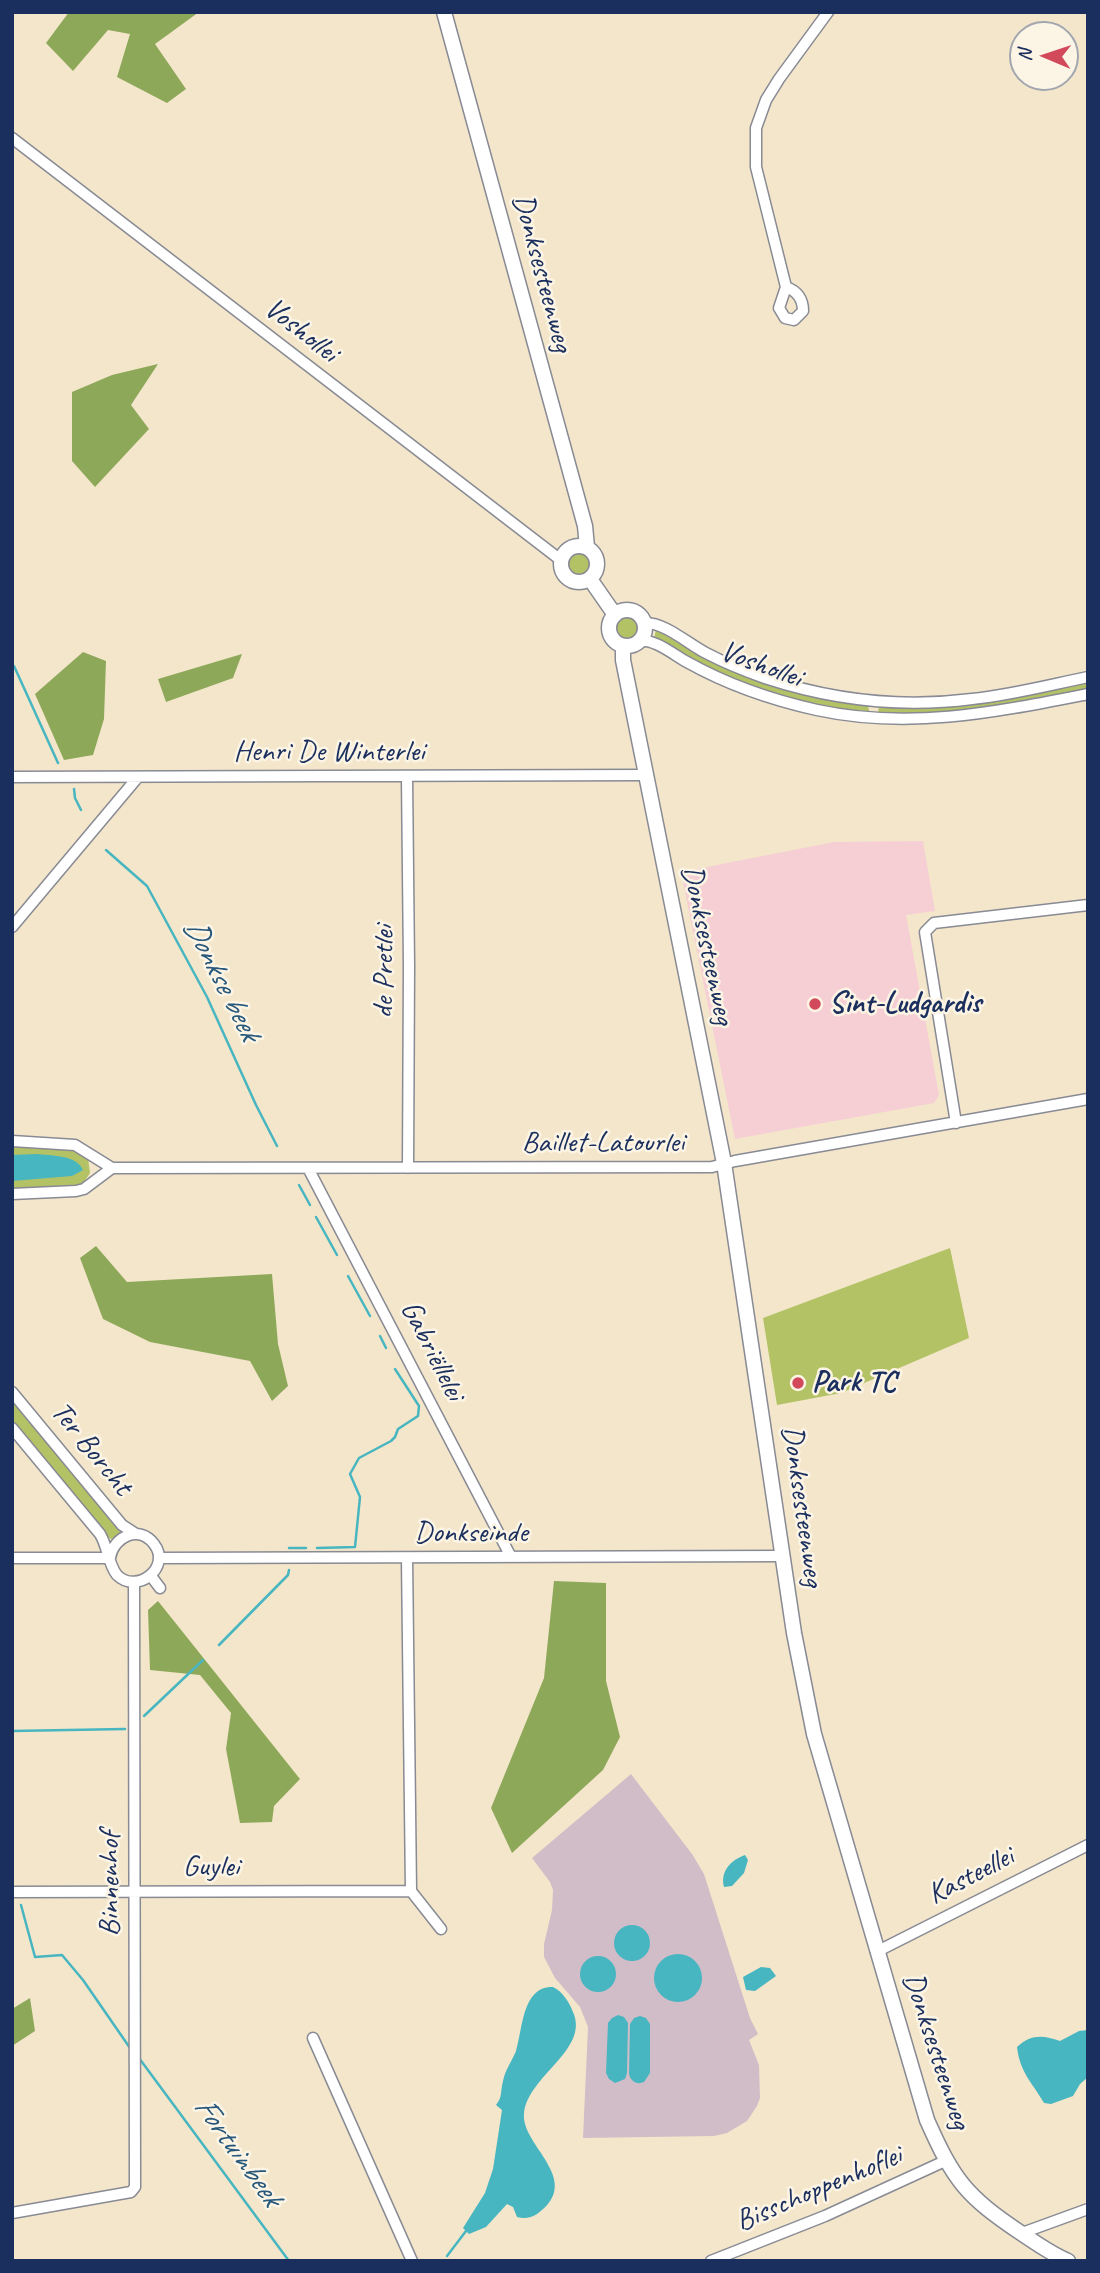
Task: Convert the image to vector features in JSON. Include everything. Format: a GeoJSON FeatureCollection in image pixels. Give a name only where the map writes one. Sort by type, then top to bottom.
{"type":"FeatureCollection","features":[{"type":"Feature","properties":{"kind":"street","name":"Donksesteenweg"},"geometry":{"type":"LineString","coordinates":[[444,12],[585,526],[587,547],[597,560],[595,573],[590,579],[615,615],[610,622],[610,635],[615,642],[624,646],[623,660],[645,775],[724,1163],[794,1633],[814,1734],[927,2120],[945,2161],[970,2194],[989,2213],[1068,2261]]}},
{"type":"Feature","properties":{"kind":"street"},"geometry":{"type":"LineString","coordinates":[[786,287],[756,167],[756,128],[766,100],[779,79],[828,12]]}},
{"type":"Feature","properties":{"kind":"street","name":"Voshollei"},"geometry":{"type":"LineString","coordinates":[[12,138],[562,561]]}},
{"type":"Feature","properties":{"kind":"street"},"geometry":{"type":"LineString","coordinates":[[587,547],[569,549],[562,561],[562,570],[567,578],[576,582],[590,579]]}},
{"type":"Feature","properties":{"kind":"street"},"geometry":{"type":"LineString","coordinates":[[615,615],[622,611],[631,611],[639,615],[644,623],[644,635],[639,641],[624,646]]}},
{"type":"Feature","properties":{"kind":"street","name":"Voshollei"},"geometry":{"type":"LineString","coordinates":[[644,623],[656,624],[713,656],[763,678],[809,691],[874,702],[974,699],[1088,677]]}},
{"type":"Feature","properties":{"kind":"street","name":"Voshollei"},"geometry":{"type":"LineString","coordinates":[[639,641],[648,640],[695,667],[762,695],[820,711],[873,718],[948,719],[1088,694]]}},
{"type":"Feature","properties":{"kind":"street"},"geometry":{"type":"LineString","coordinates":[[873,718],[874,702]]}},
{"type":"Feature","properties":{"kind":"street","name":"Henri De Winterlei"},"geometry":{"type":"LineString","coordinates":[[12,778],[645,775]]}},
{"type":"Feature","properties":{"kind":"street"},"geometry":{"type":"LineString","coordinates":[[12,927],[138,777]]}},
{"type":"Feature","properties":{"kind":"street","name":"de Pretlei"},"geometry":{"type":"LineString","coordinates":[[407,777],[408,1168]]}},
{"type":"Feature","properties":{"kind":"street"},"geometry":{"type":"LineString","coordinates":[[956,1123],[925,932],[934,923],[1088,905]]}},
{"type":"Feature","properties":{"kind":"street","name":"Baillet-Latourlei"},"geometry":{"type":"LineString","coordinates":[[112,1168],[712,1167],[1088,1100]]}},
{"type":"Feature","properties":{"kind":"street"},"geometry":{"type":"LineString","coordinates":[[12,1142],[75,1145],[112,1168],[84,1189],[12,1194]]}},
{"type":"Feature","properties":{"kind":"street","name":"Gabriëllelei"},"geometry":{"type":"LineString","coordinates":[[308,1168],[511,1557]]}},
{"type":"Feature","properties":{"kind":"street","name":"Ter Borcht"},"geometry":{"type":"LineString","coordinates":[[12,1392],[122,1525],[136,1534]]}},
{"type":"Feature","properties":{"kind":"street","name":"Ter Borcht"},"geometry":{"type":"LineString","coordinates":[[12,1428],[100,1534],[110,1558]]}},
{"type":"Feature","properties":{"kind":"street"},"geometry":{"type":"LineString","coordinates":[[136,1534],[152,1542],[159,1558],[155,1572],[134,1582],[124,1580],[116,1573],[110,1558],[113,1547],[120,1539],[136,1534]]}},
{"type":"Feature","properties":{"kind":"street","name":"Donkseinde"},"geometry":{"type":"LineString","coordinates":[[159,1558],[783,1556]]}},
{"type":"Feature","properties":{"kind":"street"},"geometry":{"type":"LineString","coordinates":[[12,1558],[110,1558]]}},
{"type":"Feature","properties":{"kind":"street"},"geometry":{"type":"LineString","coordinates":[[408,1558],[411,1891],[441,1929]]}},
{"type":"Feature","properties":{"kind":"street"},"geometry":{"type":"LineString","coordinates":[[150,1576],[160,1588]]}},
{"type":"Feature","properties":{"kind":"street","name":"Binnenhof"},"geometry":{"type":"LineString","coordinates":[[12,2213],[131,2192],[135,2187],[134,1582]]}},
{"type":"Feature","properties":{"kind":"street","name":"Kasteellei"},"geometry":{"type":"LineString","coordinates":[[876,1952],[1088,1845]]}},
{"type":"Feature","properties":{"kind":"street","name":"Guylei"},"geometry":{"type":"LineString","coordinates":[[12,1892],[411,1891]]}},
{"type":"Feature","properties":{"kind":"street"},"geometry":{"type":"LineString","coordinates":[[313,2038],[412,2261]]}},
{"type":"Feature","properties":{"kind":"street","name":"Bisschoppenhoflei"},"geometry":{"type":"LineString","coordinates":[[711,2261],[825,2217],[945,2161]]}},
{"type":"Feature","properties":{"kind":"street"},"geometry":{"type":"LineString","coordinates":[[1022,2233],[1088,2209]]}},
{"type":"Feature","properties":{"kind":"shaded area","name":"Sint-Ludgardis"},"geometry":{"type":"Polygon","coordinates":[[[923,841],[935,911],[906,915],[939,1095],[934,1103],[735,1139],[681,872],[834,842],[923,841]]]}},
{"type":"Feature","properties":{"kind":"shaded area"},"geometry":{"type":"Polygon","coordinates":[[[631,1774],[704,1874],[750,2018],[758,2034],[749,2040],[759,2065],[760,2098],[747,2121],[727,2133],[714,2136],[583,2138],[588,2027],[580,2007],[555,1978],[544,1957],[553,1890],[532,1858],[631,1774]]]}},
{"type":"Feature","properties":{"kind":"green space"},"geometry":{"type":"Polygon","coordinates":[[[69,12],[199,12],[155,44],[186,89],[167,103],[117,77],[130,34],[108,30],[73,71],[46,43],[69,12]]]}},
{"type":"Feature","properties":{"kind":"green space"},"geometry":{"type":"Polygon","coordinates":[[[158,364],[131,405],[149,429],[95,487],[72,461],[72,392],[112,375],[158,364]]]}},
{"type":"Feature","properties":{"kind":"green space"},"geometry":{"type":"Polygon","coordinates":[[[579,551],[588,555],[592,564],[588,573],[579,577],[570,573],[566,564],[570,555],[579,551]]]}},
{"type":"Feature","properties":{"kind":"green space"},"geometry":{"type":"Polygon","coordinates":[[[627,615],[636,619],[640,628],[636,637],[627,641],[618,637],[614,628],[618,619],[627,615]]]}},
{"type":"Feature","properties":{"kind":"green space"},"geometry":{"type":"Polygon","coordinates":[[[656,629],[696,652],[868,705],[869,711],[833,709],[775,695],[722,675],[654,639],[656,629]]]}},
{"type":"Feature","properties":{"kind":"green space"},"geometry":{"type":"Polygon","coordinates":[[[83,652],[106,661],[104,719],[93,755],[64,760],[35,694],[83,652]]]}},
{"type":"Feature","properties":{"kind":"green space"},"geometry":{"type":"Polygon","coordinates":[[[242,654],[233,678],[166,702],[158,679],[242,654]]]}},
{"type":"Feature","properties":{"kind":"green space"},"geometry":{"type":"Polygon","coordinates":[[[1088,681],[1088,691],[971,713],[880,715],[878,712],[882,706],[1088,681]]]}},
{"type":"Feature","properties":{"kind":"green space"},"geometry":{"type":"Polygon","coordinates":[[[12,1145],[76,1150],[88,1158],[90,1173],[84,1182],[76,1186],[12,1190],[12,1145]]]}},
{"type":"Feature","properties":{"kind":"green space"},"geometry":{"type":"Polygon","coordinates":[[[96,1246],[127,1282],[272,1274],[278,1344],[288,1386],[272,1401],[250,1361],[150,1342],[103,1319],[80,1258],[96,1246]]]}},
{"type":"Feature","properties":{"kind":"green space"},"geometry":{"type":"Polygon","coordinates":[[[950,1248],[969,1338],[841,1393],[777,1405],[763,1318],[950,1248]]]}},
{"type":"Feature","properties":{"kind":"green space"},"geometry":{"type":"Polygon","coordinates":[[[12,1396],[120,1528],[117,1537],[111,1539],[105,1535],[12,1422],[12,1396]]]}},
{"type":"Feature","properties":{"kind":"green space"},"geometry":{"type":"Polygon","coordinates":[[[554,1581],[606,1583],[606,1681],[620,1737],[603,1770],[512,1853],[491,1808],[544,1678],[554,1581]]]}},
{"type":"Feature","properties":{"kind":"green space"},"geometry":{"type":"Polygon","coordinates":[[[158,1601],[300,1779],[274,1806],[272,1822],[240,1823],[226,1749],[231,1713],[200,1675],[150,1670],[148,1610],[158,1601]]]}},
{"type":"Feature","properties":{"kind":"green space"},"geometry":{"type":"Polygon","coordinates":[[[30,1998],[35,2031],[12,2046],[12,2009],[30,1998]]]}},
{"type":"Feature","properties":{"kind":"water"},"geometry":{"type":"Polygon","coordinates":[[[36,1154],[69,1158],[83,1170],[72,1176],[12,1181],[12,1155],[36,1154]]]}},
{"type":"Feature","properties":{"kind":"water"},"geometry":{"type":"Polygon","coordinates":[[[745,1855],[748,1860],[744,1873],[732,1886],[724,1887],[725,1871],[735,1860],[745,1855]]]}},
{"type":"Feature","properties":{"kind":"water"},"geometry":{"type":"Polygon","coordinates":[[[632,1925],[645,1930],[650,1943],[645,1956],[632,1961],[619,1956],[614,1943],[619,1930],[632,1925]]]}},
{"type":"Feature","properties":{"kind":"water"},"geometry":{"type":"Polygon","coordinates":[[[678,1954],[695,1961],[702,1978],[695,1995],[678,2002],[661,1995],[654,1978],[661,1961],[678,1954]]]}},
{"type":"Feature","properties":{"kind":"water"},"geometry":{"type":"Polygon","coordinates":[[[598,1956],[611,1961],[616,1974],[611,1987],[598,1992],[585,1987],[580,1974],[585,1961],[598,1956]]]}},
{"type":"Feature","properties":{"kind":"water"},"geometry":{"type":"Polygon","coordinates":[[[761,1967],[770,1968],[776,1976],[755,1991],[746,1990],[743,1977],[761,1967]]]}},
{"type":"Feature","properties":{"kind":"water"},"geometry":{"type":"Polygon","coordinates":[[[553,1987],[568,2001],[576,2026],[566,2051],[535,2087],[524,2114],[526,2126],[553,2176],[555,2189],[550,2201],[537,2214],[527,2218],[517,2217],[513,2207],[507,2204],[486,2227],[469,2234],[463,2228],[485,2193],[493,2169],[502,2110],[496,2105],[505,2073],[516,2051],[526,2010],[535,1993],[553,1987]]]}},
{"type":"Feature","properties":{"kind":"water"},"geometry":{"type":"Polygon","coordinates":[[[618,2015],[624,2017],[628,2023],[627,2073],[625,2079],[615,2083],[606,2073],[608,2023],[618,2015]]]}},
{"type":"Feature","properties":{"kind":"water"},"geometry":{"type":"Polygon","coordinates":[[[634,2018],[646,2018],[650,2024],[650,2073],[644,2082],[639,2083],[633,2081],[629,2074],[630,2024],[634,2018]]]}},
{"type":"Feature","properties":{"kind":"water"},"geometry":{"type":"Polygon","coordinates":[[[1088,2030],[1088,2077],[1073,2096],[1051,2104],[1044,2103],[1024,2071],[1017,2047],[1032,2038],[1043,2037],[1060,2041],[1079,2031],[1088,2030]]]}},
{"type":"Feature","properties":{"kind":"waterway","name":"Donkse beek"},"geometry":{"type":"LineString","coordinates":[[14,666],[58,763]]}},
{"type":"Feature","properties":{"kind":"waterway","name":"Donkse beek"},"geometry":{"type":"LineString","coordinates":[[74,789],[81,810]]}},
{"type":"Feature","properties":{"kind":"waterway","name":"Donkse beek"},"geometry":{"type":"LineString","coordinates":[[106,850],[147,886],[207,997],[277,1146]]}},
{"type":"Feature","properties":{"kind":"waterway","name":"Donkse beek"},"geometry":{"type":"LineString","coordinates":[[299,1185],[310,1205]]}},
{"type":"Feature","properties":{"kind":"waterway","name":"Donkse beek"},"geometry":{"type":"LineString","coordinates":[[316,1217],[337,1255]]}},
{"type":"Feature","properties":{"kind":"waterway","name":"Donkse beek"},"geometry":{"type":"LineString","coordinates":[[348,1276],[370,1316]]}},
{"type":"Feature","properties":{"kind":"waterway","name":"Donkse beek"},"geometry":{"type":"LineString","coordinates":[[380,1336],[386,1348]]}},
{"type":"Feature","properties":{"kind":"waterway","name":"Donkse beek"},"geometry":{"type":"LineString","coordinates":[[317,1548],[355,1547],[360,1497],[350,1474],[359,1458],[391,1441],[398,1429],[418,1416],[419,1406],[395,1369]]}},
{"type":"Feature","properties":{"kind":"waterway","name":"Donkse beek"},"geometry":{"type":"LineString","coordinates":[[289,1548],[306,1548]]}},
{"type":"Feature","properties":{"kind":"waterway","name":"Donkse beek"},"geometry":{"type":"LineString","coordinates":[[219,1645],[288,1575],[289,1570]]}},
{"type":"Feature","properties":{"kind":"waterway","name":"Donkse beek"},"geometry":{"type":"LineString","coordinates":[[144,1716],[203,1660]]}},
{"type":"Feature","properties":{"kind":"waterway","name":"Donkse beek"},"geometry":{"type":"LineString","coordinates":[[12,1731],[125,1729]]}},
{"type":"Feature","properties":{"kind":"waterway"},"geometry":{"type":"LineString","coordinates":[[21,1905],[35,1957],[62,1955],[83,1980],[130,2048]]}},
{"type":"Feature","properties":{"kind":"waterway","name":"Fortuinbeek"},"geometry":{"type":"LineString","coordinates":[[139,2058],[289,2261]]}},
{"type":"Feature","properties":{"kind":"waterway"},"geometry":{"type":"LineString","coordinates":[[447,2256],[466,2231]]}},
{"type":"Feature","properties":{"kind":"place","name":"Sint-Ludgardis"},"geometry":{"type":"Point","coordinates":[815,1004]}},
{"type":"Feature","properties":{"kind":"place","name":"Park TC"},"geometry":{"type":"Point","coordinates":[798,1383]}}]}
